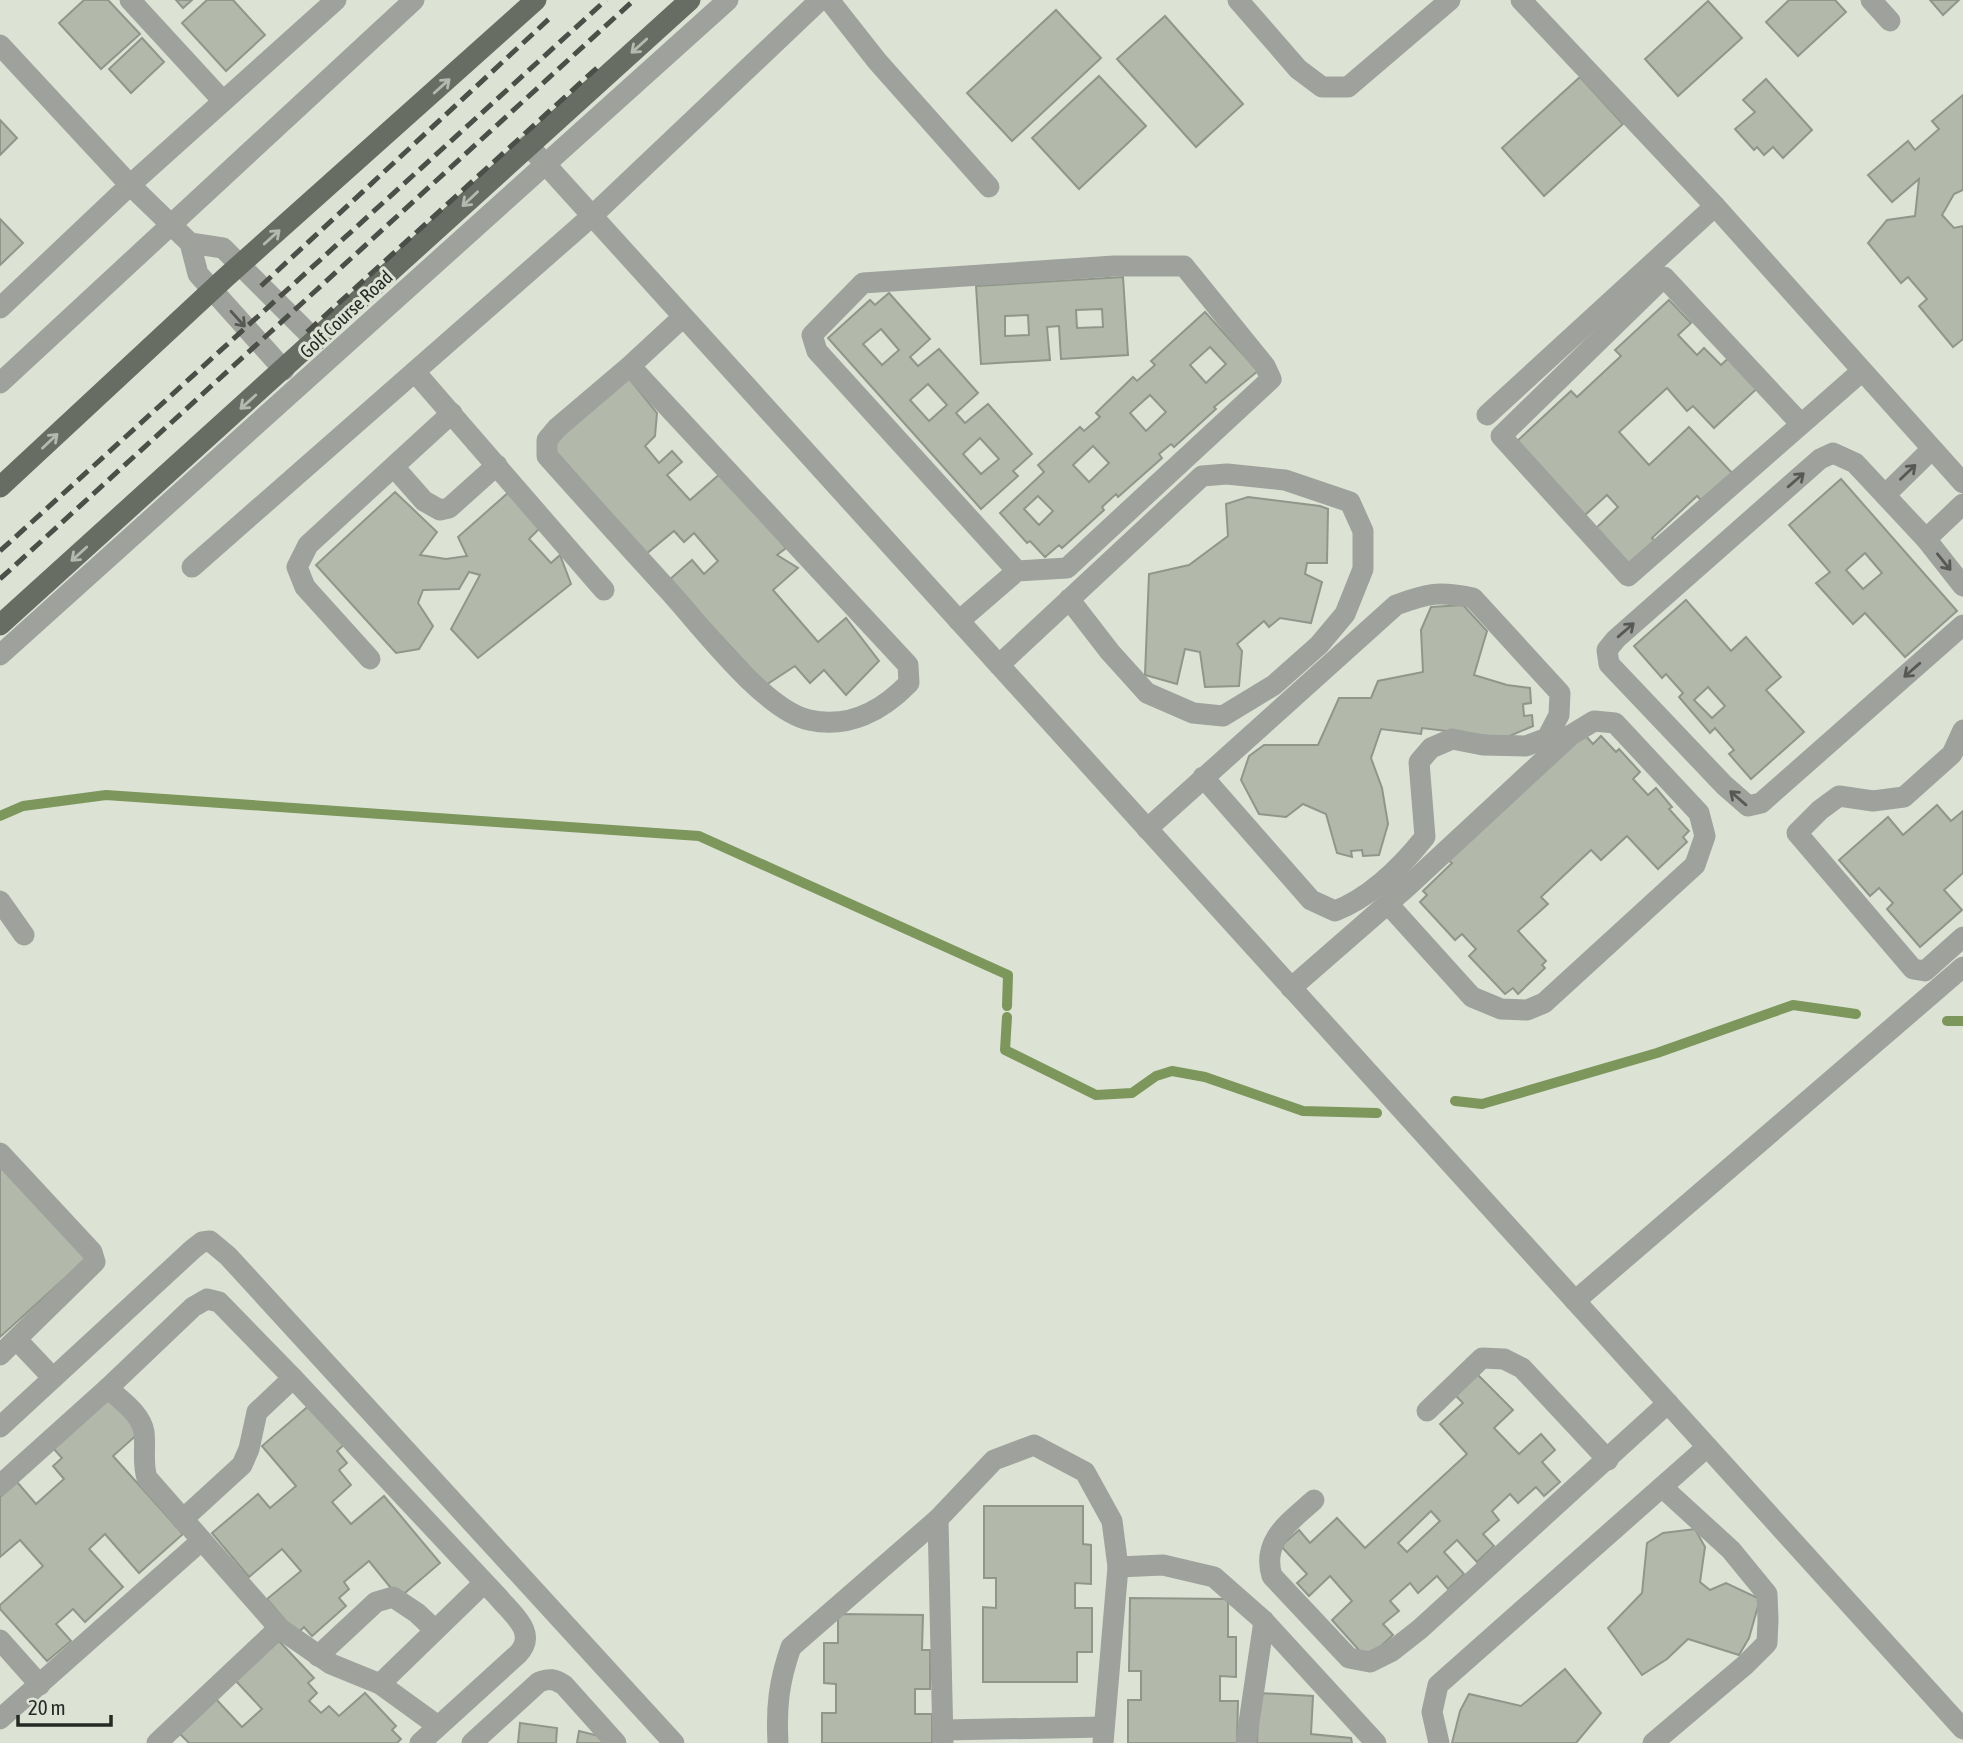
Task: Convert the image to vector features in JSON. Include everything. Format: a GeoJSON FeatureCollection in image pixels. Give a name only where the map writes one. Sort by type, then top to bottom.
{"type":"FeatureCollection","features":[{"type":"Feature","properties":{"kind":"main road"},"geometry":{"type":"LineString","coordinates":[[0,487],[212,291],[536,0]]}},
{"type":"Feature","properties":{"kind":"main road","name":"Golf Course Road"},"geometry":{"type":"LineString","coordinates":[[0,625],[690,0]]}},
{"type":"Feature","properties":{"kind":"street"},"geometry":{"type":"LineString","coordinates":[[130,0],[223,100]]}},
{"type":"Feature","properties":{"kind":"street"},"geometry":{"type":"LineString","coordinates":[[0,308],[130,185],[336,0]]}},
{"type":"Feature","properties":{"kind":"street"},"geometry":{"type":"LineString","coordinates":[[0,383],[414,0]]}},
{"type":"Feature","properties":{"kind":"street"},"geometry":{"type":"LineString","coordinates":[[0,654],[728,0]]}},
{"type":"Feature","properties":{"kind":"street"},"geometry":{"type":"LineString","coordinates":[[192,567],[592,216],[820,0]]}},
{"type":"Feature","properties":{"kind":"street"},"geometry":{"type":"LineString","coordinates":[[829,0],[877,61],[989,187]]}},
{"type":"Feature","properties":{"kind":"street"},"geometry":{"type":"LineString","coordinates":[[1238,0],[1298,69],[1322,87],[1349,87],[1450,0]]}},
{"type":"Feature","properties":{"kind":"street"},"geometry":{"type":"LineString","coordinates":[[1521,0],[1715,206],[1963,483]]}},
{"type":"Feature","properties":{"kind":"street"},"geometry":{"type":"LineString","coordinates":[[1871,0],[1890,20]]}},
{"type":"Feature","properties":{"kind":"street"},"geometry":{"type":"LineString","coordinates":[[0,45],[130,185],[190,243],[198,274],[284,370]]}},
{"type":"Feature","properties":{"kind":"street"},"geometry":{"type":"LineString","coordinates":[[528,145],[1963,1729]]}},
{"type":"Feature","properties":{"kind":"street"},"geometry":{"type":"LineString","coordinates":[[1487,415],[1715,206]]}},
{"type":"Feature","properties":{"kind":"street"},"geometry":{"type":"LineString","coordinates":[[190,243],[223,248],[316,341]]}},
{"type":"Feature","properties":{"kind":"street"},"geometry":{"type":"LineString","coordinates":[[959,621],[1017,571],[1067,568],[1271,379],[1265,366],[1184,266],[1114,266],[863,283],[812,335],[817,351],[1017,571]]}},
{"type":"Feature","properties":{"kind":"street"},"geometry":{"type":"LineString","coordinates":[[1801,424],[1664,277],[1501,436],[1628,576],[1862,371]]}},
{"type":"Feature","properties":{"kind":"street"},"geometry":{"type":"LineString","coordinates":[[630,366],[908,665],[909,683],[895,698],[849,723],[809,720],[782,708],[744,674],[547,457],[547,440],[557,428],[683,317]]}},
{"type":"Feature","properties":{"kind":"street"},"geometry":{"type":"LineString","coordinates":[[415,372],[604,590]]}},
{"type":"Feature","properties":{"kind":"street"},"geometry":{"type":"LineString","coordinates":[[370,659],[305,587],[297,568],[309,545],[452,414]]}},
{"type":"Feature","properties":{"kind":"street"},"geometry":{"type":"LineString","coordinates":[[1885,495],[1932,449]]}},
{"type":"Feature","properties":{"kind":"street"},"geometry":{"type":"LineString","coordinates":[[1963,586],[1926,539],[1855,463],[1833,453],[1819,459],[1616,639],[1607,650],[1609,664],[1724,785],[1748,806],[1761,803],[1963,625]]}},
{"type":"Feature","properties":{"kind":"street"},"geometry":{"type":"LineString","coordinates":[[394,467],[424,501],[440,510],[449,508],[497,465]]}},
{"type":"Feature","properties":{"kind":"street"},"geometry":{"type":"LineString","coordinates":[[999,665],[1069,599],[1202,476],[1227,474],[1284,480],[1350,502],[1363,531],[1363,569],[1345,614],[1319,645],[1274,685],[1223,716],[1193,713],[1147,693],[1110,653],[1069,599]]}},
{"type":"Feature","properties":{"kind":"street"},"geometry":{"type":"LineString","coordinates":[[1926,539],[1963,504]]}},
{"type":"Feature","properties":{"kind":"street"},"geometry":{"type":"LineString","coordinates":[[1147,828],[1203,777],[1396,606],[1427,594],[1454,594],[1473,598],[1560,693],[1559,715],[1546,738],[1526,746],[1483,745],[1452,739],[1431,748],[1419,762],[1425,837],[1403,864],[1352,904],[1335,911],[1311,900],[1203,777]]}},
{"type":"Feature","properties":{"kind":"street"},"geometry":{"type":"LineString","coordinates":[[1291,988],[1388,904],[1571,735],[1594,721],[1615,723],[1699,813],[1705,836],[1695,865],[1544,1003],[1527,1010],[1501,1009],[1472,997],[1388,904]]}},
{"type":"Feature","properties":{"kind":"street"},"geometry":{"type":"LineString","coordinates":[[1963,730],[1952,754],[1904,797],[1874,801],[1839,796],[1797,833],[1913,969],[1925,971],[1963,937]]}},
{"type":"Feature","properties":{"kind":"street"},"geometry":{"type":"LineString","coordinates":[[0,901],[24,935]]}},
{"type":"Feature","properties":{"kind":"street"},"geometry":{"type":"LineString","coordinates":[[1575,1301],[1963,967]]}},
{"type":"Feature","properties":{"kind":"street"},"geometry":{"type":"LineString","coordinates":[[0,1153],[92,1252],[95,1262],[0,1355]]}},
{"type":"Feature","properties":{"kind":"street"},"geometry":{"type":"LineString","coordinates":[[0,1427],[193,1249],[202,1242],[210,1241],[237,1266],[674,1743]]}},
{"type":"Feature","properties":{"kind":"street"},"geometry":{"type":"LineString","coordinates":[[0,1485],[108,1388],[192,1307],[207,1299],[219,1302],[519,1622],[527,1636],[527,1641],[518,1654],[420,1743]]}},
{"type":"Feature","properties":{"kind":"street"},"geometry":{"type":"LineString","coordinates":[[17,1340],[53,1378]]}},
{"type":"Feature","properties":{"kind":"street"},"geometry":{"type":"LineString","coordinates":[[1427,1410],[1482,1359],[1504,1359],[1522,1368],[1608,1460]]}},
{"type":"Feature","properties":{"kind":"street"},"geometry":{"type":"LineString","coordinates":[[183,1520],[246,1460],[257,1412],[293,1378]]}},
{"type":"Feature","properties":{"kind":"street"},"geometry":{"type":"LineString","coordinates":[[108,1388],[141,1423],[144,1432],[144,1470],[147,1478],[279,1628],[331,1664],[380,1684],[438,1726]]}},
{"type":"Feature","properties":{"kind":"street"},"geometry":{"type":"LineString","coordinates":[[1314,1500],[1278,1533],[1268,1562],[1272,1576],[1349,1658],[1370,1662],[1392,1651],[1420,1629],[1668,1404]]}},
{"type":"Feature","properties":{"kind":"street"},"geometry":{"type":"LineString","coordinates":[[778,1743],[776,1719],[780,1678],[791,1647],[938,1519],[993,1461],[1034,1445],[1085,1472],[1112,1521],[1118,1567],[1103,1735],[943,1736],[938,1519]]}},
{"type":"Feature","properties":{"kind":"street"},"geometry":{"type":"LineString","coordinates":[[1439,1743],[1432,1712],[1437,1685],[1707,1447]]}},
{"type":"Feature","properties":{"kind":"street"},"geometry":{"type":"LineString","coordinates":[[1653,1743],[1745,1665],[1766,1643],[1768,1619],[1767,1594],[1731,1550],[1662,1487]]}},
{"type":"Feature","properties":{"kind":"street"},"geometry":{"type":"LineString","coordinates":[[0,1719],[201,1541]]}},
{"type":"Feature","properties":{"kind":"street"},"geometry":{"type":"LineString","coordinates":[[1118,1567],[1163,1565],[1214,1577],[1264,1621],[1376,1743]]}},
{"type":"Feature","properties":{"kind":"street"},"geometry":{"type":"LineString","coordinates":[[380,1684],[483,1584]]}},
{"type":"Feature","properties":{"kind":"street"},"geometry":{"type":"LineString","coordinates":[[318,1656],[376,1602],[393,1597],[417,1613],[435,1630]]}},
{"type":"Feature","properties":{"kind":"street"},"geometry":{"type":"LineString","coordinates":[[1246,1743],[1264,1621]]}},
{"type":"Feature","properties":{"kind":"street"},"geometry":{"type":"LineString","coordinates":[[157,1743],[279,1628]]}},
{"type":"Feature","properties":{"kind":"street"},"geometry":{"type":"LineString","coordinates":[[0,1640],[40,1685]]}},
{"type":"Feature","properties":{"kind":"street"},"geometry":{"type":"LineString","coordinates":[[472,1743],[539,1682],[548,1679],[564,1685],[616,1743]]}},
{"type":"Feature","properties":{"kind":"building"},"geometry":{"type":"Polygon","coordinates":[[[84,0],[108,0],[140,34],[101,69],[59,23],[84,0]]]}},
{"type":"Feature","properties":{"kind":"building"},"geometry":{"type":"Polygon","coordinates":[[[176,0],[192,0],[183,8],[176,0]]]}},
{"type":"Feature","properties":{"kind":"building"},"geometry":{"type":"Polygon","coordinates":[[[207,0],[233,0],[265,35],[226,71],[182,23],[207,0]]]}},
{"type":"Feature","properties":{"kind":"building"},"geometry":{"type":"Polygon","coordinates":[[[1789,0],[1835,0],[1846,12],[1798,56],[1766,22],[1789,0]]]}},
{"type":"Feature","properties":{"kind":"building"},"geometry":{"type":"Polygon","coordinates":[[[1930,0],[1959,0],[1943,15],[1930,0]]]}},
{"type":"Feature","properties":{"kind":"building"},"geometry":{"type":"Polygon","coordinates":[[[1708,1],[1742,38],[1678,96],[1645,59],[1708,1]]]}},
{"type":"Feature","properties":{"kind":"building"},"geometry":{"type":"Polygon","coordinates":[[[1056,10],[1101,58],[1012,141],[967,93],[1056,10]]]}},
{"type":"Feature","properties":{"kind":"building"},"geometry":{"type":"Polygon","coordinates":[[[1165,16],[1243,104],[1196,147],[1117,59],[1165,16]]]}},
{"type":"Feature","properties":{"kind":"building"},"geometry":{"type":"Polygon","coordinates":[[[142,38],[164,62],[131,93],[109,69],[142,38]]]}},
{"type":"Feature","properties":{"kind":"building"},"geometry":{"type":"Polygon","coordinates":[[[1099,76],[1146,126],[1079,189],[1032,138],[1099,76]]]}},
{"type":"Feature","properties":{"kind":"building"},"geometry":{"type":"Polygon","coordinates":[[[1580,77],[1623,124],[1544,196],[1502,148],[1580,77]]]}},
{"type":"Feature","properties":{"kind":"building"},"geometry":{"type":"Polygon","coordinates":[[[1766,79],[1812,130],[1783,158],[1773,147],[1764,155],[1757,147],[1754,150],[1735,129],[1755,112],[1743,100],[1766,79]]]}},
{"type":"Feature","properties":{"kind":"building"},"geometry":{"type":"Polygon","coordinates":[[[1963,95],[1963,190],[1954,194],[1942,215],[1954,228],[1963,226],[1963,339],[1953,347],[1919,306],[1927,299],[1908,277],[1901,283],[1868,243],[1887,220],[1915,216],[1919,179],[1892,202],[1868,175],[1908,141],[1915,150],[1939,129],[1932,121],[1963,95]]]}},
{"type":"Feature","properties":{"kind":"building"},"geometry":{"type":"Polygon","coordinates":[[[0,120],[17,138],[0,155],[0,120]]]}},
{"type":"Feature","properties":{"kind":"building"},"geometry":{"type":"Polygon","coordinates":[[[0,219],[23,243],[0,265],[0,219]]]}},
{"type":"Feature","properties":{"kind":"building"},"geometry":{"type":"Polygon","coordinates":[[[1123,277],[1128,355],[1061,359],[1059,326],[1047,327],[1050,360],[981,364],[976,286],[1123,277]],[[1102,309],[1076,310],[1077,328],[1103,327],[1102,309]],[[1028,315],[1005,316],[1005,336],[1029,335],[1028,315]]]}},
{"type":"Feature","properties":{"kind":"building"},"geometry":{"type":"Polygon","coordinates":[[[889,293],[930,339],[910,357],[918,366],[939,349],[978,393],[956,413],[965,423],[988,404],[1032,454],[1013,471],[1018,476],[981,509],[828,338],[870,300],[875,305],[889,293]],[[881,329],[863,344],[882,365],[899,350],[881,329]],[[928,384],[910,400],[929,421],[947,405],[928,384]],[[980,438],[963,454],[981,474],[999,459],[980,438]]]}},
{"type":"Feature","properties":{"kind":"building"},"geometry":{"type":"Polygon","coordinates":[[[1669,300],[1691,323],[1678,335],[1697,355],[1704,348],[1721,365],[1734,353],[1762,384],[1714,428],[1693,406],[1687,411],[1667,388],[1619,432],[1649,465],[1689,427],[1733,474],[1703,502],[1697,496],[1652,538],[1658,544],[1629,571],[1592,532],[1618,507],[1607,495],[1584,516],[1515,443],[1571,391],[1577,397],[1621,356],[1615,350],[1669,300]]]}},
{"type":"Feature","properties":{"kind":"building"},"geometry":{"type":"Polygon","coordinates":[[[1205,312],[1258,371],[1214,407],[1216,409],[1174,447],[1171,444],[1159,454],[1162,458],[1118,497],[1116,494],[1102,507],[1104,510],[1062,548],[1059,545],[1045,557],[1030,541],[1027,543],[1000,513],[1044,472],[1038,465],[1080,427],[1084,431],[1100,417],[1096,413],[1133,377],[1137,381],[1155,365],[1151,361],[1205,312]],[[1210,347],[1190,365],[1206,383],[1226,364],[1210,347]],[[1150,395],[1130,413],[1146,431],[1166,412],[1150,395]],[[1093,446],[1073,465],[1089,482],[1109,463],[1093,446]],[[1038,496],[1024,509],[1039,525],[1053,511],[1038,496]]]}},
{"type":"Feature","properties":{"kind":"building"},"geometry":{"type":"Polygon","coordinates":[[[628,377],[657,413],[655,436],[645,446],[659,463],[672,451],[682,462],[667,475],[690,500],[721,473],[786,548],[777,555],[798,568],[773,590],[818,642],[846,618],[879,661],[846,695],[824,670],[810,683],[795,666],[766,685],[669,580],[692,560],[704,574],[718,561],[694,533],[684,542],[674,531],[646,554],[551,446],[628,377]]]}},
{"type":"Feature","properties":{"kind":"building"},"geometry":{"type":"Polygon","coordinates":[[[1841,479],[1957,611],[1905,657],[1865,613],[1853,624],[1816,583],[1830,572],[1789,525],[1841,479]],[[1865,553],[1846,570],[1863,589],[1882,573],[1865,553]]]}},
{"type":"Feature","properties":{"kind":"building"},"geometry":{"type":"Polygon","coordinates":[[[395,492],[437,532],[420,555],[446,559],[467,556],[458,537],[509,492],[541,527],[529,539],[551,563],[560,555],[571,584],[478,658],[451,629],[480,575],[469,572],[459,589],[423,590],[418,603],[433,626],[419,649],[396,653],[316,565],[395,492]]]}},
{"type":"Feature","properties":{"kind":"building"},"geometry":{"type":"Polygon","coordinates":[[[1248,497],[1328,509],[1327,563],[1307,563],[1305,574],[1322,582],[1311,623],[1280,618],[1269,627],[1264,621],[1237,644],[1242,651],[1239,686],[1205,687],[1200,652],[1185,649],[1177,684],[1145,675],[1149,574],[1189,565],[1228,536],[1226,504],[1248,497]]]}},
{"type":"Feature","properties":{"kind":"building"},"geometry":{"type":"Polygon","coordinates":[[[1686,600],[1731,651],[1746,637],[1781,677],[1766,690],[1804,732],[1751,779],[1729,754],[1734,750],[1715,728],[1710,733],[1679,697],[1683,693],[1666,674],[1662,678],[1634,646],[1686,600]],[[1708,687],[1694,700],[1712,718],[1725,706],[1708,687]]]}},
{"type":"Feature","properties":{"kind":"building"},"geometry":{"type":"Polygon","coordinates":[[[1463,605],[1487,631],[1474,675],[1507,685],[1530,688],[1531,703],[1523,704],[1524,716],[1532,715],[1533,726],[1505,738],[1422,728],[1421,734],[1381,729],[1371,758],[1382,788],[1388,824],[1379,855],[1363,856],[1362,850],[1351,851],[1352,857],[1337,853],[1326,814],[1303,804],[1286,817],[1259,814],[1241,780],[1249,756],[1264,745],[1318,745],[1339,698],[1371,698],[1378,681],[1423,672],[1421,630],[1431,607],[1463,605]]]}},
{"type":"Feature","properties":{"kind":"building"},"geometry":{"type":"Polygon","coordinates":[[[1584,734],[1593,744],[1601,736],[1616,752],[1619,749],[1640,772],[1633,779],[1648,795],[1656,788],[1672,807],[1669,809],[1689,831],[1683,837],[1687,842],[1658,869],[1627,836],[1601,860],[1591,850],[1541,897],[1548,904],[1518,931],[1546,961],[1542,965],[1545,968],[1518,994],[1513,988],[1505,994],[1469,956],[1476,949],[1462,934],[1455,940],[1420,902],[1427,895],[1423,891],[1452,863],[1448,860],[1584,734]]]}},
{"type":"Feature","properties":{"kind":"building"},"geometry":{"type":"Polygon","coordinates":[[[1937,805],[1951,821],[1963,811],[1963,873],[1944,890],[1962,910],[1920,947],[1887,909],[1893,903],[1879,888],[1870,896],[1839,860],[1888,817],[1903,835],[1937,805]]]}},
{"type":"Feature","properties":{"kind":"building"},"geometry":{"type":"Polygon","coordinates":[[[0,1166],[87,1258],[0,1337],[0,1166]]]}},
{"type":"Feature","properties":{"kind":"building"},"geometry":{"type":"Polygon","coordinates":[[[1474,1371],[1513,1410],[1494,1428],[1519,1454],[1541,1434],[1555,1450],[1542,1462],[1560,1482],[1544,1496],[1536,1487],[1518,1503],[1510,1494],[1492,1511],[1499,1520],[1483,1534],[1494,1546],[1477,1562],[1457,1540],[1444,1552],[1464,1574],[1448,1589],[1437,1576],[1418,1593],[1410,1583],[1390,1601],[1399,1611],[1383,1624],[1393,1635],[1367,1659],[1332,1620],[1352,1601],[1330,1576],[1309,1596],[1297,1583],[1307,1574],[1281,1546],[1299,1530],[1310,1543],[1337,1518],[1365,1548],[1467,1454],[1440,1424],[1463,1403],[1451,1391],[1474,1371]],[[1431,1511],[1398,1543],[1407,1552],[1440,1521],[1431,1511]]]}},
{"type":"Feature","properties":{"kind":"building"},"geometry":{"type":"Polygon","coordinates":[[[110,1397],[141,1431],[113,1456],[183,1534],[139,1573],[105,1534],[89,1549],[123,1587],[85,1622],[73,1609],[56,1624],[71,1641],[47,1661],[0,1609],[0,1605],[43,1566],[20,1540],[0,1557],[0,1497],[17,1482],[36,1504],[64,1479],[53,1466],[62,1458],[53,1448],[110,1397]]]}},
{"type":"Feature","properties":{"kind":"building"},"geometry":{"type":"Polygon","coordinates":[[[312,1403],[346,1443],[337,1451],[347,1463],[339,1470],[351,1485],[332,1502],[351,1524],[384,1496],[440,1563],[399,1598],[369,1561],[344,1582],[349,1589],[339,1598],[346,1606],[312,1636],[304,1627],[297,1634],[267,1599],[301,1571],[282,1549],[249,1577],[212,1533],[258,1494],[270,1508],[296,1486],[262,1446],[312,1403]]]}},
{"type":"Feature","properties":{"kind":"building"},"geometry":{"type":"Polygon","coordinates":[[[984,1506],[1083,1506],[1083,1544],[1091,1545],[1091,1584],[1075,1583],[1075,1608],[1092,1608],[1092,1652],[1077,1652],[1077,1682],[983,1682],[983,1607],[996,1608],[996,1578],[984,1578],[984,1506]]]}},
{"type":"Feature","properties":{"kind":"building"},"geometry":{"type":"Polygon","coordinates":[[[1695,1529],[1705,1547],[1700,1582],[1710,1590],[1726,1583],[1760,1599],[1749,1638],[1739,1655],[1688,1639],[1667,1659],[1642,1675],[1608,1628],[1642,1593],[1647,1543],[1663,1533],[1695,1529]]]}},
{"type":"Feature","properties":{"kind":"building"},"geometry":{"type":"Polygon","coordinates":[[[1130,1598],[1228,1599],[1228,1637],[1236,1637],[1236,1677],[1220,1676],[1220,1701],[1238,1701],[1237,1743],[1128,1743],[1128,1700],[1141,1700],[1141,1671],[1129,1671],[1130,1598]]]}},
{"type":"Feature","properties":{"kind":"building"},"geometry":{"type":"Polygon","coordinates":[[[838,1614],[923,1615],[922,1650],[930,1650],[930,1689],[915,1689],[915,1714],[932,1714],[932,1743],[822,1743],[822,1713],[836,1713],[836,1684],[824,1683],[824,1643],[838,1643],[838,1614]]]}},
{"type":"Feature","properties":{"kind":"building"},"geometry":{"type":"Polygon","coordinates":[[[278,1640],[314,1678],[308,1683],[317,1693],[309,1701],[321,1713],[329,1706],[339,1716],[365,1693],[396,1726],[392,1730],[401,1739],[397,1743],[189,1743],[177,1731],[214,1697],[242,1727],[262,1709],[235,1680],[278,1640]]]}},
{"type":"Feature","properties":{"kind":"building"},"geometry":{"type":"Polygon","coordinates":[[[1565,1669],[1601,1713],[1576,1743],[1452,1743],[1460,1711],[1469,1694],[1521,1706],[1565,1669]]]}},
{"type":"Feature","properties":{"kind":"building"},"geometry":{"type":"Polygon","coordinates":[[[1259,1693],[1313,1696],[1311,1734],[1351,1738],[1352,1743],[1257,1743],[1259,1693]]]}},
{"type":"Feature","properties":{"kind":"building"},"geometry":{"type":"Polygon","coordinates":[[[520,1723],[557,1728],[556,1743],[518,1743],[520,1723]]]}},
{"type":"Feature","properties":{"kind":"building"},"geometry":{"type":"Polygon","coordinates":[[[579,1731],[603,1737],[606,1743],[577,1743],[579,1731]]]}},
{"type":"Feature","properties":{"kind":"waterway"},"geometry":{"type":"LineString","coordinates":[[0,816],[23,806],[106,795],[699,836],[1008,975],[1007,1006]]}},
{"type":"Feature","properties":{"kind":"waterway"},"geometry":{"type":"LineString","coordinates":[[1455,1101],[1482,1104],[1657,1053],[1793,1005],[1856,1014]]}},
{"type":"Feature","properties":{"kind":"waterway"},"geometry":{"type":"LineString","coordinates":[[1007,1017],[1005,1050],[1096,1095],[1132,1093],[1156,1076],[1172,1071],[1205,1077],[1303,1111],[1377,1113]]}},
{"type":"Feature","properties":{"kind":"waterway"},"geometry":{"type":"LineString","coordinates":[[1947,1021],[1963,1021]]}},
{"type":"Feature","properties":{"kind":"railway"},"geometry":{"type":"LineString","coordinates":[[0,551],[606,0]]}},
{"type":"Feature","properties":{"kind":"railway"},"geometry":{"type":"LineString","coordinates":[[0,579],[634,0]]}},
{"type":"Feature","properties":{"kind":"railway"},"geometry":{"type":"LineString","coordinates":[[261,286],[550,18]]}},
{"type":"Feature","properties":{"kind":"railway"},"geometry":{"type":"LineString","coordinates":[[307,332],[599,66]]}}]}
